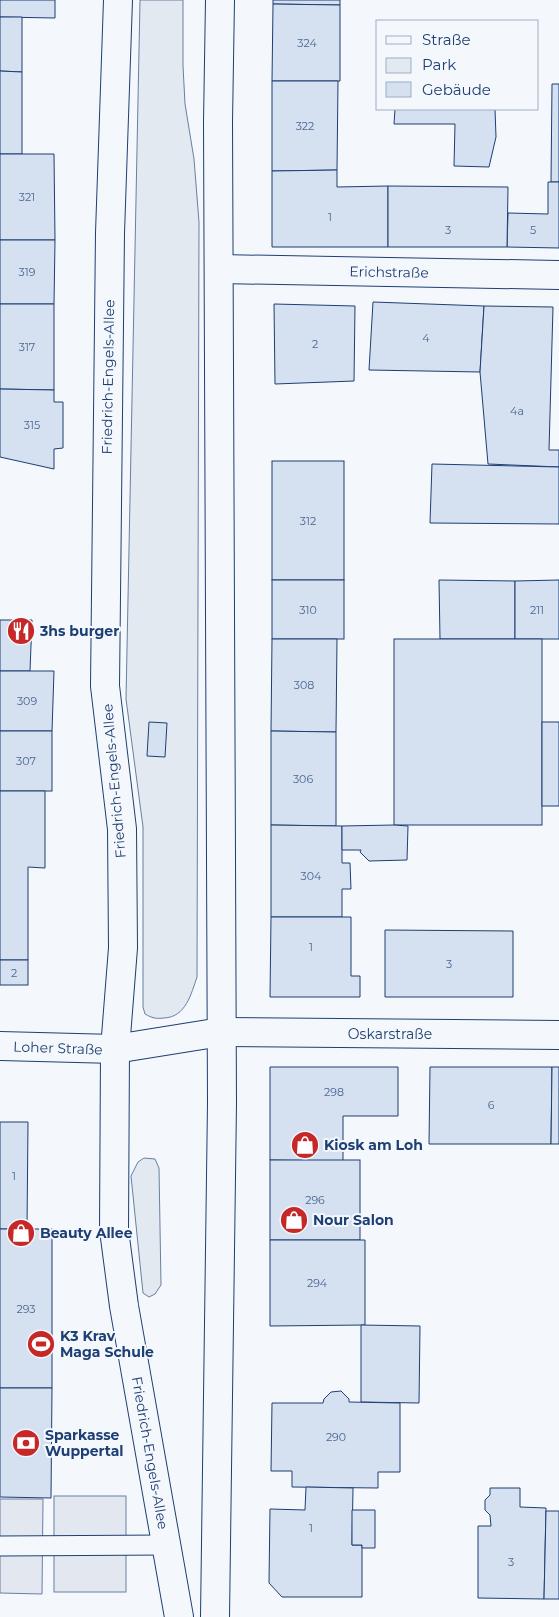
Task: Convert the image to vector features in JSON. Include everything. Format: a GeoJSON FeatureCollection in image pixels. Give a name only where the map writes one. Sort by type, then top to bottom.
{"type":"FeatureCollection","features":[{"type":"Feature","properties":{"kind":"main road","name":"Friedrich-Engels-Allee"},"geometry":{"type":"LineString","coordinates":[[118,0],[110,233],[105,686],[122,829],[123,948],[115,1049],[114,1230],[124,1306],[179,1617]]}},
{"type":"Feature","properties":{"kind":"main road"},"geometry":{"type":"LineString","coordinates":[[215,1617],[222,1032],[218,122],[220,0]]}},
{"type":"Feature","properties":{"kind":"main road","name":"Erichstraße"},"geometry":{"type":"LineString","coordinates":[[220,269],[559,275]]}},
{"type":"Feature","properties":{"kind":"main road","name":"Oskarstraße"},"geometry":{"type":"LineString","coordinates":[[115,1049],[222,1032],[559,1035]]}},
{"type":"Feature","properties":{"kind":"main road","name":"Loher Straße"},"geometry":{"type":"LineString","coordinates":[[0,1046],[115,1049]]}},
{"type":"Feature","properties":{"kind":"lane"},"geometry":{"type":"LineString","coordinates":[[0,1546],[166,1545]]}},
{"type":"Feature","properties":{"kind":"green space"},"geometry":{"type":"Polygon","coordinates":[[[140,0],[183,0],[185,104],[194,159],[199,222],[197,977],[187,1004],[183,1009],[171,1017],[159,1018],[145,1014],[143,1007],[143,827],[126,699],[140,0]]]}},
{"type":"Feature","properties":{"kind":"green space"},"geometry":{"type":"Polygon","coordinates":[[[144,1158],[155,1159],[159,1168],[161,1285],[155,1294],[149,1297],[143,1293],[131,1176],[138,1162],[144,1158]]]}},
{"type":"Feature","properties":{"kind":"shaded area"},"geometry":{"type":"Polygon","coordinates":[[[54,1496],[126,1496],[126,1592],[54,1592],[54,1496]]]}},
{"type":"Feature","properties":{"kind":"shaded area"},"geometry":{"type":"Polygon","coordinates":[[[0,1499],[43,1499],[42,1594],[0,1593],[0,1499]]]}},
{"type":"Feature","properties":{"kind":"building"},"geometry":{"type":"Polygon","coordinates":[[[0,0],[55,0],[55,18],[0,17],[0,0]]]}},
{"type":"Feature","properties":{"kind":"building"},"geometry":{"type":"Polygon","coordinates":[[[273,0],[340,0],[340,5],[273,4],[273,0]]]}},
{"type":"Feature","properties":{"kind":"building"},"geometry":{"type":"Polygon","coordinates":[[[273,4],[340,5],[340,81],[272,81],[273,4]]]}},
{"type":"Feature","properties":{"kind":"building"},"geometry":{"type":"Polygon","coordinates":[[[0,17],[22,17],[22,72],[0,71],[0,17]]]}},
{"type":"Feature","properties":{"kind":"building"},"geometry":{"type":"Polygon","coordinates":[[[0,71],[22,72],[22,154],[0,154],[0,71]]]}},
{"type":"Feature","properties":{"kind":"building"},"geometry":{"type":"Polygon","coordinates":[[[272,81],[338,81],[337,170],[272,171],[272,81]]]}},
{"type":"Feature","properties":{"kind":"building"},"geometry":{"type":"Polygon","coordinates":[[[552,84],[559,84],[559,182],[551,182],[552,84]]]}},
{"type":"Feature","properties":{"kind":"building"},"geometry":{"type":"Polygon","coordinates":[[[395,110],[495,110],[496,137],[489,167],[454,166],[455,124],[394,124],[395,110]]]}},
{"type":"Feature","properties":{"kind":"building"},"geometry":{"type":"Polygon","coordinates":[[[0,154],[54,154],[55,240],[0,240],[0,154]]]}},
{"type":"Feature","properties":{"kind":"building"},"geometry":{"type":"Polygon","coordinates":[[[337,170],[337,187],[388,186],[388,247],[272,247],[272,171],[337,170]]]}},
{"type":"Feature","properties":{"kind":"building"},"geometry":{"type":"Polygon","coordinates":[[[548,182],[559,182],[559,248],[507,247],[508,213],[548,214],[548,182]]]}},
{"type":"Feature","properties":{"kind":"building"},"geometry":{"type":"Polygon","coordinates":[[[388,186],[508,187],[507,247],[388,247],[388,186]]]}},
{"type":"Feature","properties":{"kind":"building"},"geometry":{"type":"Polygon","coordinates":[[[0,240],[55,240],[54,304],[0,304],[0,240]]]}},
{"type":"Feature","properties":{"kind":"building"},"geometry":{"type":"Polygon","coordinates":[[[373,302],[484,306],[480,372],[369,370],[373,302]]]}},
{"type":"Feature","properties":{"kind":"building"},"geometry":{"type":"Polygon","coordinates":[[[0,304],[54,304],[54,390],[0,389],[0,304]]]}},
{"type":"Feature","properties":{"kind":"building"},"geometry":{"type":"Polygon","coordinates":[[[274,304],[355,306],[354,381],[275,384],[274,304]]]}},
{"type":"Feature","properties":{"kind":"building"},"geometry":{"type":"Polygon","coordinates":[[[484,306],[553,307],[549,450],[559,450],[559,467],[488,464],[480,372],[484,306]]]}},
{"type":"Feature","properties":{"kind":"building"},"geometry":{"type":"Polygon","coordinates":[[[0,389],[54,390],[54,402],[63,402],[63,448],[54,449],[54,469],[0,457],[0,389]]]}},
{"type":"Feature","properties":{"kind":"building"},"geometry":{"type":"Polygon","coordinates":[[[272,461],[344,461],[344,580],[272,580],[272,461]]]}},
{"type":"Feature","properties":{"kind":"building"},"geometry":{"type":"Polygon","coordinates":[[[432,464],[559,467],[559,524],[430,523],[432,464]]]}},
{"type":"Feature","properties":{"kind":"building"},"geometry":{"type":"Polygon","coordinates":[[[272,580],[344,580],[344,639],[272,639],[272,580]]]}},
{"type":"Feature","properties":{"kind":"building"},"geometry":{"type":"Polygon","coordinates":[[[439,580],[515,581],[515,639],[440,639],[439,580]]]}},
{"type":"Feature","properties":{"kind":"building"},"geometry":{"type":"Polygon","coordinates":[[[559,580],[559,639],[515,639],[515,581],[559,580]]]}},
{"type":"Feature","properties":{"kind":"building"},"geometry":{"type":"Polygon","coordinates":[[[0,620],[32,620],[30,671],[0,671],[0,620]]]}},
{"type":"Feature","properties":{"kind":"building"},"geometry":{"type":"Polygon","coordinates":[[[272,639],[337,639],[336,732],[271,731],[272,639]]]}},
{"type":"Feature","properties":{"kind":"building"},"geometry":{"type":"Polygon","coordinates":[[[394,639],[542,639],[542,825],[394,825],[394,639]]]}},
{"type":"Feature","properties":{"kind":"building"},"geometry":{"type":"Polygon","coordinates":[[[0,671],[54,671],[52,731],[0,731],[0,671]]]}},
{"type":"Feature","properties":{"kind":"building"},"geometry":{"type":"Polygon","coordinates":[[[149,722],[167,723],[165,757],[147,756],[149,722]]]}},
{"type":"Feature","properties":{"kind":"building"},"geometry":{"type":"Polygon","coordinates":[[[542,722],[559,722],[559,806],[542,806],[542,722]]]}},
{"type":"Feature","properties":{"kind":"building"},"geometry":{"type":"Polygon","coordinates":[[[0,731],[52,731],[52,791],[0,791],[0,731]]]}},
{"type":"Feature","properties":{"kind":"building"},"geometry":{"type":"Polygon","coordinates":[[[271,731],[336,732],[336,826],[271,825],[271,731]]]}},
{"type":"Feature","properties":{"kind":"building"},"geometry":{"type":"Polygon","coordinates":[[[0,791],[45,791],[45,868],[28,867],[28,960],[0,960],[0,791]]]}},
{"type":"Feature","properties":{"kind":"building"},"geometry":{"type":"Polygon","coordinates":[[[271,825],[342,826],[342,863],[350,863],[351,889],[342,889],[342,917],[271,917],[271,825]]]}},
{"type":"Feature","properties":{"kind":"building"},"geometry":{"type":"Polygon","coordinates":[[[342,826],[408,826],[407,860],[369,861],[360,852],[361,850],[342,850],[342,826]]]}},
{"type":"Feature","properties":{"kind":"building"},"geometry":{"type":"Polygon","coordinates":[[[271,917],[351,917],[351,976],[360,976],[360,997],[270,997],[271,917]]]}},
{"type":"Feature","properties":{"kind":"building"},"geometry":{"type":"Polygon","coordinates":[[[385,930],[513,931],[513,997],[385,997],[385,930]]]}},
{"type":"Feature","properties":{"kind":"building"},"geometry":{"type":"Polygon","coordinates":[[[0,960],[28,960],[28,985],[0,985],[0,960]]]}},
{"type":"Feature","properties":{"kind":"building"},"geometry":{"type":"Polygon","coordinates":[[[270,1067],[398,1067],[398,1116],[343,1116],[343,1161],[270,1160],[270,1067]]]}},
{"type":"Feature","properties":{"kind":"building"},"geometry":{"type":"Polygon","coordinates":[[[430,1067],[552,1067],[551,1144],[429,1144],[430,1067]]]}},
{"type":"Feature","properties":{"kind":"building"},"geometry":{"type":"Polygon","coordinates":[[[552,1067],[559,1067],[559,1144],[551,1144],[552,1067]]]}},
{"type":"Feature","properties":{"kind":"building"},"geometry":{"type":"Polygon","coordinates":[[[0,1122],[28,1122],[27,1229],[0,1229],[0,1122]]]}},
{"type":"Feature","properties":{"kind":"building"},"geometry":{"type":"Polygon","coordinates":[[[270,1160],[360,1160],[360,1240],[270,1240],[270,1160]]]}},
{"type":"Feature","properties":{"kind":"building"},"geometry":{"type":"Polygon","coordinates":[[[0,1229],[52,1229],[52,1388],[0,1388],[0,1229]]]}},
{"type":"Feature","properties":{"kind":"building"},"geometry":{"type":"Polygon","coordinates":[[[270,1240],[365,1240],[365,1325],[270,1326],[270,1240]]]}},
{"type":"Feature","properties":{"kind":"building"},"geometry":{"type":"Polygon","coordinates":[[[361,1325],[420,1326],[419,1403],[361,1402],[361,1325]]]}},
{"type":"Feature","properties":{"kind":"building","name":"Sparkasse Wuppertal"},"geometry":{"type":"Polygon","coordinates":[[[0,1388],[52,1388],[51,1498],[0,1497],[0,1388]]]}},
{"type":"Feature","properties":{"kind":"building"},"geometry":{"type":"Polygon","coordinates":[[[341,1391],[349,1399],[349,1402],[400,1403],[400,1472],[378,1472],[378,1488],[292,1487],[292,1471],[271,1471],[272,1403],[323,1403],[324,1399],[331,1392],[341,1391]]]}},
{"type":"Feature","properties":{"kind":"building"},"geometry":{"type":"Polygon","coordinates":[[[306,1487],[353,1488],[352,1545],[362,1545],[362,1597],[282,1597],[269,1583],[270,1509],[305,1510],[306,1487]]]}},
{"type":"Feature","properties":{"kind":"building"},"geometry":{"type":"Polygon","coordinates":[[[490,1488],[520,1488],[520,1507],[546,1508],[544,1599],[478,1598],[478,1526],[491,1526],[490,1515],[485,1510],[485,1500],[490,1495],[490,1488]]]}},
{"type":"Feature","properties":{"kind":"building"},"geometry":{"type":"Polygon","coordinates":[[[352,1510],[375,1510],[375,1548],[362,1548],[362,1545],[352,1545],[352,1510]]]}},
{"type":"Feature","properties":{"kind":"building"},"geometry":{"type":"Polygon","coordinates":[[[546,1511],[559,1511],[559,1599],[544,1599],[546,1511]]]}},
{"type":"Feature","properties":{"kind":"place","name":"3hs burger"},"geometry":{"type":"Point","coordinates":[21,631]}},
{"type":"Feature","properties":{"kind":"place","name":"Kiosk am Loh"},"geometry":{"type":"Point","coordinates":[305,1145]}},
{"type":"Feature","properties":{"kind":"place","name":"Nour Salon"},"geometry":{"type":"Point","coordinates":[294,1220]}},
{"type":"Feature","properties":{"kind":"place","name":"Beauty Allee"},"geometry":{"type":"Point","coordinates":[21,1233]}},
{"type":"Feature","properties":{"kind":"place","name":"K3 Krav Maga Schule"},"geometry":{"type":"Point","coordinates":[41,1344]}},
{"type":"Feature","properties":{"kind":"place","name":"Sparkasse Wuppertal"},"geometry":{"type":"Point","coordinates":[26,1443]}}]}
